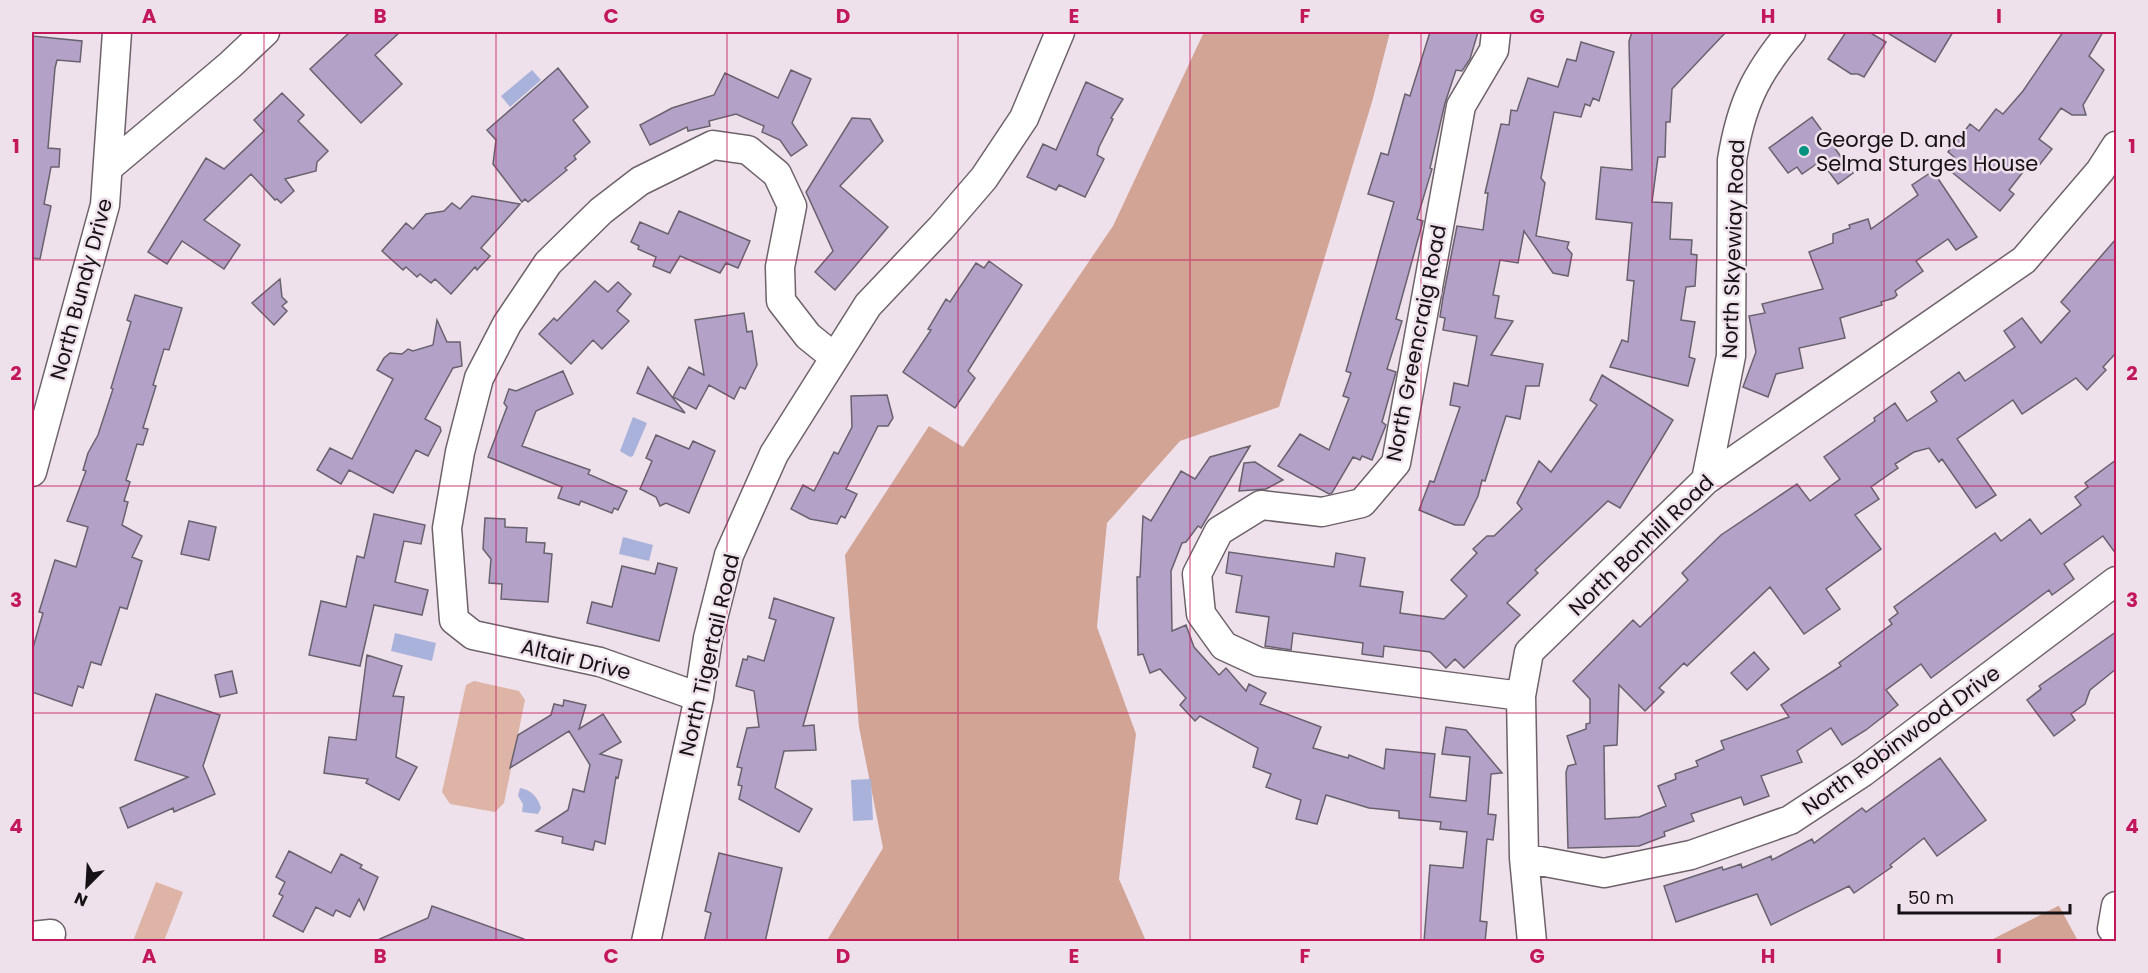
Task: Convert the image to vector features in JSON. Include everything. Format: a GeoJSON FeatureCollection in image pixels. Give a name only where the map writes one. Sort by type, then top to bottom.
{"type":"FeatureCollection","features":[{"type":"Feature","properties":{"kind":"street","name":"North Bundy Drive"},"geometry":{"type":"LineString","coordinates":[[32,472],[105,205],[117,32]]}},
{"type":"Feature","properties":{"kind":"street"},"geometry":{"type":"LineString","coordinates":[[109,167],[265,32]]}},
{"type":"Feature","properties":{"kind":"street","name":"North Tigertail Road"},"geometry":{"type":"LineString","coordinates":[[646,942],[699,697],[708,638],[729,555],[774,454],[868,305],[941,228],[984,178],[1023,118],[1060,32]]}},
{"type":"Feature","properties":{"kind":"street","name":"North Greencraig Road"},"geometry":{"type":"LineString","coordinates":[[1496,32],[1494,50],[1461,106],[1396,464],[1362,503],[1322,512],[1261,505],[1218,531],[1197,574],[1201,614],[1224,646],[1259,662],[1521,696]]}},
{"type":"Feature","properties":{"kind":"street","name":"North Skyewiay Road"},"geometry":{"type":"LineString","coordinates":[[1706,480],[1731,356],[1732,160],[1736,137],[1741,111],[1757,78],[1770,56],[1791,32]]}},
{"type":"Feature","properties":{"kind":"street","name":"Altair Drive"},"geometry":{"type":"LineString","coordinates":[[699,697],[600,662],[473,635],[454,620],[447,528],[460,452],[479,378],[507,324],[548,263],[601,211],[640,181],[713,145],[748,150],[777,174],[792,206],[780,267],[781,301],[808,336],[834,357]]}},
{"type":"Feature","properties":{"kind":"street","name":"North Bonhill Road"},"geometry":{"type":"LineString","coordinates":[[1532,942],[1524,858],[1521,696],[1529,652],[1706,480],[2024,260],[2100,171],[2116,146]]}},
{"type":"Feature","properties":{"kind":"street","name":"North Robinwood Drive"},"geometry":{"type":"LineString","coordinates":[[1524,858],[1604,873],[1691,855],[1790,820],[1863,772],[2116,581]]}},
{"type":"Feature","properties":{"kind":"street"},"geometry":{"type":"LineString","coordinates":[[2116,906],[2112,928],[2116,931]]}},
{"type":"Feature","properties":{"kind":"shaded area"},"geometry":{"type":"Polygon","coordinates":[[[1204,32],[1390,32],[1372,102],[1279,407],[1180,441],[1107,523],[1097,627],[1136,734],[1119,879],[1146,941],[826,942],[883,848],[859,727],[845,555],[929,426],[963,447],[1113,226],[1204,32]]]}},
{"type":"Feature","properties":{"kind":"shaded area"},"geometry":{"type":"Polygon","coordinates":[[[474,681],[519,691],[525,700],[504,803],[495,812],[450,804],[442,792],[466,685],[474,681]]]}},
{"type":"Feature","properties":{"kind":"shaded area"},"geometry":{"type":"Polygon","coordinates":[[[156,882],[183,892],[164,941],[133,941],[156,882]]]}},
{"type":"Feature","properties":{"kind":"shaded area"},"geometry":{"type":"Polygon","coordinates":[[[2058,906],[2078,941],[1989,941],[2058,906]]]}},
{"type":"Feature","properties":{"kind":"water"},"geometry":{"type":"Polygon","coordinates":[[[532,70],[541,80],[510,107],[501,96],[532,70]]]}},
{"type":"Feature","properties":{"kind":"water"},"geometry":{"type":"Polygon","coordinates":[[[633,417],[647,423],[633,456],[630,457],[620,451],[633,417]]]}},
{"type":"Feature","properties":{"kind":"water"},"geometry":{"type":"Polygon","coordinates":[[[623,537],[653,545],[649,561],[619,554],[623,537]]]}},
{"type":"Feature","properties":{"kind":"water"},"geometry":{"type":"Polygon","coordinates":[[[395,633],[436,643],[432,661],[391,651],[395,633]]]}},
{"type":"Feature","properties":{"kind":"water"},"geometry":{"type":"Polygon","coordinates":[[[871,779],[873,820],[853,821],[851,780],[871,779]]]}},
{"type":"Feature","properties":{"kind":"water"},"geometry":{"type":"Polygon","coordinates":[[[520,788],[536,798],[541,808],[538,814],[522,812],[523,804],[518,796],[520,788]]]}},
{"type":"Feature","properties":{"kind":"building"},"geometry":{"type":"Polygon","coordinates":[[[350,32],[400,32],[375,55],[402,84],[361,123],[310,69],[350,32]]]}},
{"type":"Feature","properties":{"kind":"building"},"geometry":{"type":"Polygon","coordinates":[[[1430,32],[1478,32],[1470,59],[1462,71],[1456,70],[1445,103],[1430,168],[1432,169],[1417,219],[1423,221],[1396,319],[1402,321],[1387,369],[1396,372],[1382,422],[1386,425],[1372,460],[1362,456],[1360,460],[1353,457],[1332,493],[1329,494],[1278,466],[1300,434],[1329,450],[1349,398],[1343,396],[1351,373],[1346,371],[1394,202],[1368,194],[1381,153],[1388,155],[1405,94],[1410,96],[1430,32]]]}},
{"type":"Feature","properties":{"kind":"building"},"geometry":{"type":"Polygon","coordinates":[[[1632,32],[1726,32],[1672,89],[1670,122],[1666,122],[1665,157],[1658,157],[1652,202],[1672,203],[1670,239],[1692,240],[1691,254],[1697,255],[1695,286],[1686,287],[1681,320],[1695,322],[1689,357],[1695,359],[1688,386],[1610,367],[1622,340],[1628,342],[1634,281],[1627,280],[1632,223],[1596,219],[1601,167],[1632,170],[1629,41],[1632,32]]]}},
{"type":"Feature","properties":{"kind":"building"},"geometry":{"type":"Polygon","coordinates":[[[1846,32],[1869,32],[1886,42],[1864,77],[1851,74],[1828,59],[1846,32]]]}},
{"type":"Feature","properties":{"kind":"building"},"geometry":{"type":"Polygon","coordinates":[[[1886,32],[1953,32],[1935,62],[1886,32]]]}},
{"type":"Feature","properties":{"kind":"building"},"geometry":{"type":"Polygon","coordinates":[[[2063,32],[2103,32],[2089,56],[2104,70],[2083,105],[2086,115],[2072,115],[2061,108],[2039,139],[2052,149],[2037,168],[2030,163],[2009,190],[2014,194],[2000,211],[1943,165],[1954,157],[1948,152],[1970,124],[1979,131],[1996,109],[2003,114],[2023,91],[2063,32]]]}},
{"type":"Feature","properties":{"kind":"building"},"geometry":{"type":"Polygon","coordinates":[[[32,36],[82,41],[80,62],[57,60],[55,68],[48,148],[60,149],[59,167],[51,167],[44,204],[51,206],[40,259],[32,258],[32,36]]]}},
{"type":"Feature","properties":{"kind":"building"},"geometry":{"type":"Polygon","coordinates":[[[1581,42],[1614,52],[1599,101],[1593,98],[1590,106],[1585,104],[1581,117],[1554,112],[1541,178],[1545,183],[1536,236],[1569,242],[1567,248],[1572,254],[1568,276],[1553,273],[1524,231],[1518,263],[1500,260],[1493,295],[1499,296],[1495,318],[1513,321],[1491,355],[1543,364],[1539,386],[1526,386],[1520,419],[1506,416],[1485,481],[1482,480],[1478,496],[1464,525],[1455,525],[1419,510],[1430,481],[1434,482],[1460,407],[1450,405],[1454,383],[1468,386],[1477,336],[1443,330],[1445,318],[1440,317],[1457,226],[1483,230],[1488,193],[1485,193],[1501,124],[1509,125],[1511,110],[1517,111],[1528,78],[1558,87],[1567,59],[1576,61],[1581,42]]]}},
{"type":"Feature","properties":{"kind":"building"},"geometry":{"type":"Polygon","coordinates":[[[558,68],[588,107],[573,120],[590,142],[574,156],[576,159],[565,168],[567,170],[528,202],[525,199],[522,202],[493,164],[496,140],[487,130],[558,68]]]}},
{"type":"Feature","properties":{"kind":"building"},"geometry":{"type":"Polygon","coordinates":[[[791,70],[811,79],[792,123],[807,145],[791,156],[780,140],[762,132],[764,126],[736,114],[709,121],[710,126],[688,131],[687,127],[650,145],[640,125],[672,108],[714,95],[725,73],[778,98],[791,70]]]}},
{"type":"Feature","properties":{"kind":"building"},"geometry":{"type":"Polygon","coordinates":[[[1086,82],[1123,99],[1111,118],[1113,119],[1099,147],[1097,155],[1104,159],[1085,197],[1059,185],[1056,190],[1027,177],[1043,144],[1056,150],[1086,82]]]}},
{"type":"Feature","properties":{"kind":"building"},"geometry":{"type":"Polygon","coordinates":[[[282,93],[304,115],[298,121],[328,151],[317,162],[316,171],[285,179],[294,191],[281,203],[275,200],[251,174],[204,220],[240,245],[224,269],[182,241],[167,264],[148,252],[206,158],[224,169],[264,131],[254,120],[282,93]]]}},
{"type":"Feature","properties":{"kind":"building","name":"George D. and Selma Sturges House"},"geometry":{"type":"Polygon","coordinates":[[[1812,117],[1853,173],[1838,184],[1821,161],[1802,174],[1797,167],[1788,173],[1769,148],[1812,117]]]}},
{"type":"Feature","properties":{"kind":"building"},"geometry":{"type":"Polygon","coordinates":[[[852,118],[870,119],[883,141],[840,186],[888,227],[835,290],[815,272],[833,251],[806,192],[852,118]]]}},
{"type":"Feature","properties":{"kind":"building"},"geometry":{"type":"Polygon","coordinates":[[[1933,171],[1977,237],[1956,250],[1948,239],[1916,261],[1923,271],[1895,291],[1897,295],[1894,298],[1881,302],[1882,305],[1840,318],[1845,338],[1799,348],[1803,368],[1776,374],[1768,397],[1743,387],[1756,352],[1749,316],[1765,313],[1762,304],[1823,289],[1809,252],[1833,243],[1833,234],[1850,228],[1849,225],[1868,219],[1871,229],[1918,195],[1912,185],[1933,171]]]}},
{"type":"Feature","properties":{"kind":"building"},"geometry":{"type":"Polygon","coordinates":[[[472,196],[520,204],[481,248],[490,256],[477,270],[475,267],[451,294],[435,279],[431,283],[420,274],[417,277],[406,267],[403,270],[382,251],[406,223],[413,229],[426,214],[444,211],[452,203],[460,209],[472,196]]]}},
{"type":"Feature","properties":{"kind":"building"},"geometry":{"type":"Polygon","coordinates":[[[679,211],[750,241],[738,268],[726,263],[720,273],[680,256],[670,273],[653,266],[656,257],[638,249],[639,246],[631,242],[640,222],[668,234],[679,211]]]}},
{"type":"Feature","properties":{"kind":"building"},"geometry":{"type":"Polygon","coordinates":[[[2116,239],[2116,353],[2103,367],[2106,370],[2087,390],[2076,378],[2022,414],[2013,400],[1957,439],[1996,495],[1976,508],[1942,459],[1939,462],[1929,448],[1914,452],[1895,464],[1898,468],[1871,487],[1879,499],[1855,515],[1881,549],[1826,589],[1840,609],[1804,634],[1770,587],[1687,666],[1684,663],[1659,688],[1664,692],[1645,711],[1619,685],[1617,745],[1604,746],[1605,819],[1639,817],[1666,806],[1658,786],[1676,779],[1675,774],[1698,766],[1696,761],[1724,749],[1721,741],[1789,717],[1781,705],[1841,666],[1839,663],[1892,624],[1889,620],[1898,613],[1894,607],[1995,533],[2001,541],[2030,519],[2041,534],[2081,505],[2075,497],[2088,487],[2085,483],[2116,460],[2116,554],[2103,536],[2064,564],[2074,579],[2052,595],[2049,590],[1931,678],[1921,664],[1886,690],[1898,705],[1866,730],[1842,745],[1831,728],[1797,751],[1802,762],[1761,776],[1769,796],[1744,805],[1741,797],[1691,814],[1694,821],[1664,832],[1665,836],[1639,846],[1568,848],[1566,772],[1568,766],[1576,764],[1567,736],[1586,729],[1586,724],[1590,723],[1590,699],[1573,681],[1633,620],[1640,627],[1688,580],[1682,573],[1721,535],[1797,484],[1810,501],[1840,479],[1824,457],[1875,421],[1874,418],[1895,403],[1907,421],[1937,401],[1931,392],[1959,372],[1965,381],[2015,347],[2004,331],[2022,318],[2041,343],[2070,311],[2061,302],[2116,239]]]}},
{"type":"Feature","properties":{"kind":"building"},"geometry":{"type":"Polygon","coordinates":[[[989,261],[1022,285],[968,371],[975,378],[955,408],[903,372],[931,330],[928,329],[946,299],[950,302],[976,263],[984,268],[989,261]]]}},
{"type":"Feature","properties":{"kind":"building"},"geometry":{"type":"Polygon","coordinates":[[[280,279],[282,297],[287,302],[282,306],[287,311],[274,325],[252,303],[280,279]]]}},
{"type":"Feature","properties":{"kind":"building"},"geometry":{"type":"Polygon","coordinates":[[[595,281],[608,292],[618,282],[631,294],[617,311],[629,321],[602,349],[593,340],[571,364],[539,334],[554,318],[557,321],[595,281]]]}},
{"type":"Feature","properties":{"kind":"building"},"geometry":{"type":"Polygon","coordinates":[[[135,295],[182,308],[169,350],[164,349],[153,385],[156,386],[143,428],[148,429],[143,445],[137,444],[126,480],[130,482],[124,501],[128,502],[122,525],[142,536],[132,557],[142,561],[127,609],[120,607],[101,665],[91,662],[83,688],[78,686],[72,706],[32,692],[32,651],[43,613],[39,612],[55,560],[76,567],[88,527],[67,521],[86,471],[83,470],[88,453],[98,435],[113,389],[111,388],[131,322],[127,320],[135,295]]]}},
{"type":"Feature","properties":{"kind":"building"},"geometry":{"type":"Polygon","coordinates":[[[744,313],[747,332],[752,331],[757,365],[745,389],[740,387],[734,399],[709,385],[696,409],[673,397],[689,367],[704,375],[695,320],[744,313]]]}},
{"type":"Feature","properties":{"kind":"building"},"geometry":{"type":"Polygon","coordinates":[[[437,320],[447,342],[460,342],[462,366],[453,368],[425,419],[440,427],[441,431],[428,456],[416,450],[393,493],[349,470],[341,484],[317,470],[330,448],[352,459],[393,379],[377,370],[384,358],[390,353],[402,354],[408,349],[413,351],[433,345],[437,320]]]}},
{"type":"Feature","properties":{"kind":"building"},"geometry":{"type":"Polygon","coordinates":[[[648,367],[685,413],[637,393],[648,367]]]}},
{"type":"Feature","properties":{"kind":"building"},"geometry":{"type":"Polygon","coordinates":[[[563,371],[573,394],[536,411],[522,446],[590,470],[588,474],[627,491],[618,510],[614,508],[612,513],[581,501],[579,505],[558,498],[562,487],[488,457],[507,407],[504,403],[509,389],[516,391],[563,371]]]}},
{"type":"Feature","properties":{"kind":"building"},"geometry":{"type":"Polygon","coordinates":[[[1602,375],[1673,420],[1620,508],[1608,501],[1535,570],[1538,573],[1507,603],[1520,615],[1464,668],[1455,659],[1446,668],[1430,652],[1384,646],[1383,657],[1362,654],[1363,643],[1293,633],[1291,650],[1265,646],[1269,617],[1236,612],[1242,576],[1226,573],[1229,552],[1334,567],[1336,553],[1365,558],[1360,586],[1403,592],[1400,613],[1444,619],[1467,596],[1451,580],[1477,553],[1473,549],[1487,536],[1494,536],[1522,509],[1517,503],[1539,461],[1551,472],[1597,405],[1590,400],[1602,375]]]}},
{"type":"Feature","properties":{"kind":"building"},"geometry":{"type":"Polygon","coordinates":[[[887,395],[893,418],[888,426],[878,426],[846,489],[857,494],[845,518],[841,516],[837,524],[810,519],[791,509],[803,485],[814,491],[834,452],[838,454],[852,427],[851,396],[887,395]]]}},
{"type":"Feature","properties":{"kind":"building"},"geometry":{"type":"Polygon","coordinates":[[[656,435],[689,449],[693,441],[715,451],[689,513],[666,503],[660,506],[656,497],[640,489],[652,461],[646,458],[656,435]]]}},
{"type":"Feature","properties":{"kind":"building"},"geometry":{"type":"Polygon","coordinates":[[[1250,446],[1201,528],[1198,526],[1186,542],[1182,543],[1171,571],[1172,631],[1186,625],[1194,647],[1219,675],[1226,668],[1246,691],[1249,684],[1266,693],[1260,704],[1321,727],[1313,748],[1348,758],[1349,755],[1384,769],[1386,749],[1435,754],[1430,797],[1466,801],[1470,757],[1442,754],[1446,727],[1466,730],[1502,773],[1491,774],[1488,814],[1496,815],[1493,840],[1487,839],[1480,921],[1487,922],[1485,942],[1424,942],[1430,865],[1463,868],[1467,832],[1440,829],[1441,822],[1399,818],[1399,811],[1369,808],[1326,795],[1317,824],[1296,819],[1301,800],[1266,787],[1271,774],[1253,767],[1258,748],[1200,716],[1195,721],[1180,705],[1186,698],[1160,669],[1150,673],[1143,654],[1138,655],[1137,577],[1140,577],[1143,516],[1151,521],[1181,471],[1195,479],[1210,457],[1250,446]]]}},
{"type":"Feature","properties":{"kind":"building"},"geometry":{"type":"Polygon","coordinates":[[[1255,462],[1283,480],[1266,489],[1239,491],[1244,463],[1255,462]]]}},
{"type":"Feature","properties":{"kind":"building"},"geometry":{"type":"Polygon","coordinates":[[[374,514],[425,525],[421,544],[404,541],[395,582],[428,590],[422,615],[374,605],[360,666],[309,655],[321,601],[346,607],[357,556],[364,558],[374,514]]]}},
{"type":"Feature","properties":{"kind":"building"},"geometry":{"type":"Polygon","coordinates":[[[485,518],[505,519],[505,527],[527,528],[526,542],[545,543],[544,553],[552,554],[548,602],[501,599],[502,584],[489,583],[491,559],[483,549],[485,518]]]}},
{"type":"Feature","properties":{"kind":"building"},"geometry":{"type":"Polygon","coordinates":[[[189,521],[216,527],[209,560],[181,554],[189,521]]]}},
{"type":"Feature","properties":{"kind":"building"},"geometry":{"type":"Polygon","coordinates":[[[658,563],[677,568],[659,641],[587,623],[592,602],[612,607],[622,566],[655,574],[658,563]]]}},
{"type":"Feature","properties":{"kind":"building"},"geometry":{"type":"Polygon","coordinates":[[[774,598],[834,618],[803,726],[814,725],[816,750],[784,751],[775,788],[812,809],[799,832],[739,799],[742,786],[738,785],[742,768],[737,767],[747,728],[759,727],[754,691],[736,686],[743,659],[747,660],[748,656],[764,661],[776,620],[769,618],[774,598]]]}},
{"type":"Feature","properties":{"kind":"building"},"geometry":{"type":"Polygon","coordinates":[[[2116,632],[2116,669],[2090,690],[2085,704],[2071,714],[2075,720],[2054,736],[2027,700],[2041,689],[2039,686],[2116,632]]]}},
{"type":"Feature","properties":{"kind":"building"},"geometry":{"type":"Polygon","coordinates":[[[1754,652],[1769,669],[1747,690],[1731,673],[1754,652]]]}},
{"type":"Feature","properties":{"kind":"building"},"geometry":{"type":"Polygon","coordinates":[[[367,655],[402,666],[393,696],[404,697],[396,757],[417,767],[399,800],[366,783],[368,779],[324,773],[329,737],[356,740],[367,655]]]}},
{"type":"Feature","properties":{"kind":"building"},"geometry":{"type":"Polygon","coordinates":[[[232,671],[237,693],[220,697],[215,675],[232,671]]]}},
{"type":"Feature","properties":{"kind":"building"},"geometry":{"type":"Polygon","coordinates":[[[156,694],[220,715],[203,766],[215,794],[174,812],[173,808],[128,828],[120,808],[188,777],[135,760],[156,694]]]}},
{"type":"Feature","properties":{"kind":"building"},"geometry":{"type":"Polygon","coordinates":[[[564,700],[586,705],[579,729],[603,714],[621,742],[600,754],[622,760],[618,778],[616,777],[605,844],[595,841],[593,850],[562,843],[563,837],[536,831],[568,810],[573,789],[584,792],[590,765],[569,731],[510,768],[518,735],[551,715],[554,704],[563,706],[564,700]]]}},
{"type":"Feature","properties":{"kind":"building"},"geometry":{"type":"Polygon","coordinates":[[[1940,758],[1986,820],[1937,856],[1924,838],[1890,865],[1892,867],[1854,893],[1849,886],[1771,925],[1757,894],[1676,922],[1664,886],[1722,867],[1723,870],[1741,864],[1742,868],[1771,856],[1772,860],[1812,839],[1814,843],[1862,808],[1866,812],[1940,758]]]}},
{"type":"Feature","properties":{"kind":"building"},"geometry":{"type":"Polygon","coordinates":[[[289,851],[331,873],[341,854],[362,865],[360,868],[378,877],[364,910],[359,899],[350,917],[336,910],[333,916],[316,907],[303,932],[273,916],[283,896],[279,894],[285,882],[276,877],[289,851]]]}},
{"type":"Feature","properties":{"kind":"building"},"geometry":{"type":"Polygon","coordinates":[[[719,853],[782,868],[765,942],[704,942],[711,913],[705,911],[719,853]]]}},
{"type":"Feature","properties":{"kind":"building"},"geometry":{"type":"Polygon","coordinates":[[[432,906],[524,939],[524,942],[373,942],[428,918],[432,906]]]}},
{"type":"Feature","properties":{"kind":"place","name":"George D. and Selma Sturges House"},"geometry":{"type":"Point","coordinates":[1804,151]}}]}
